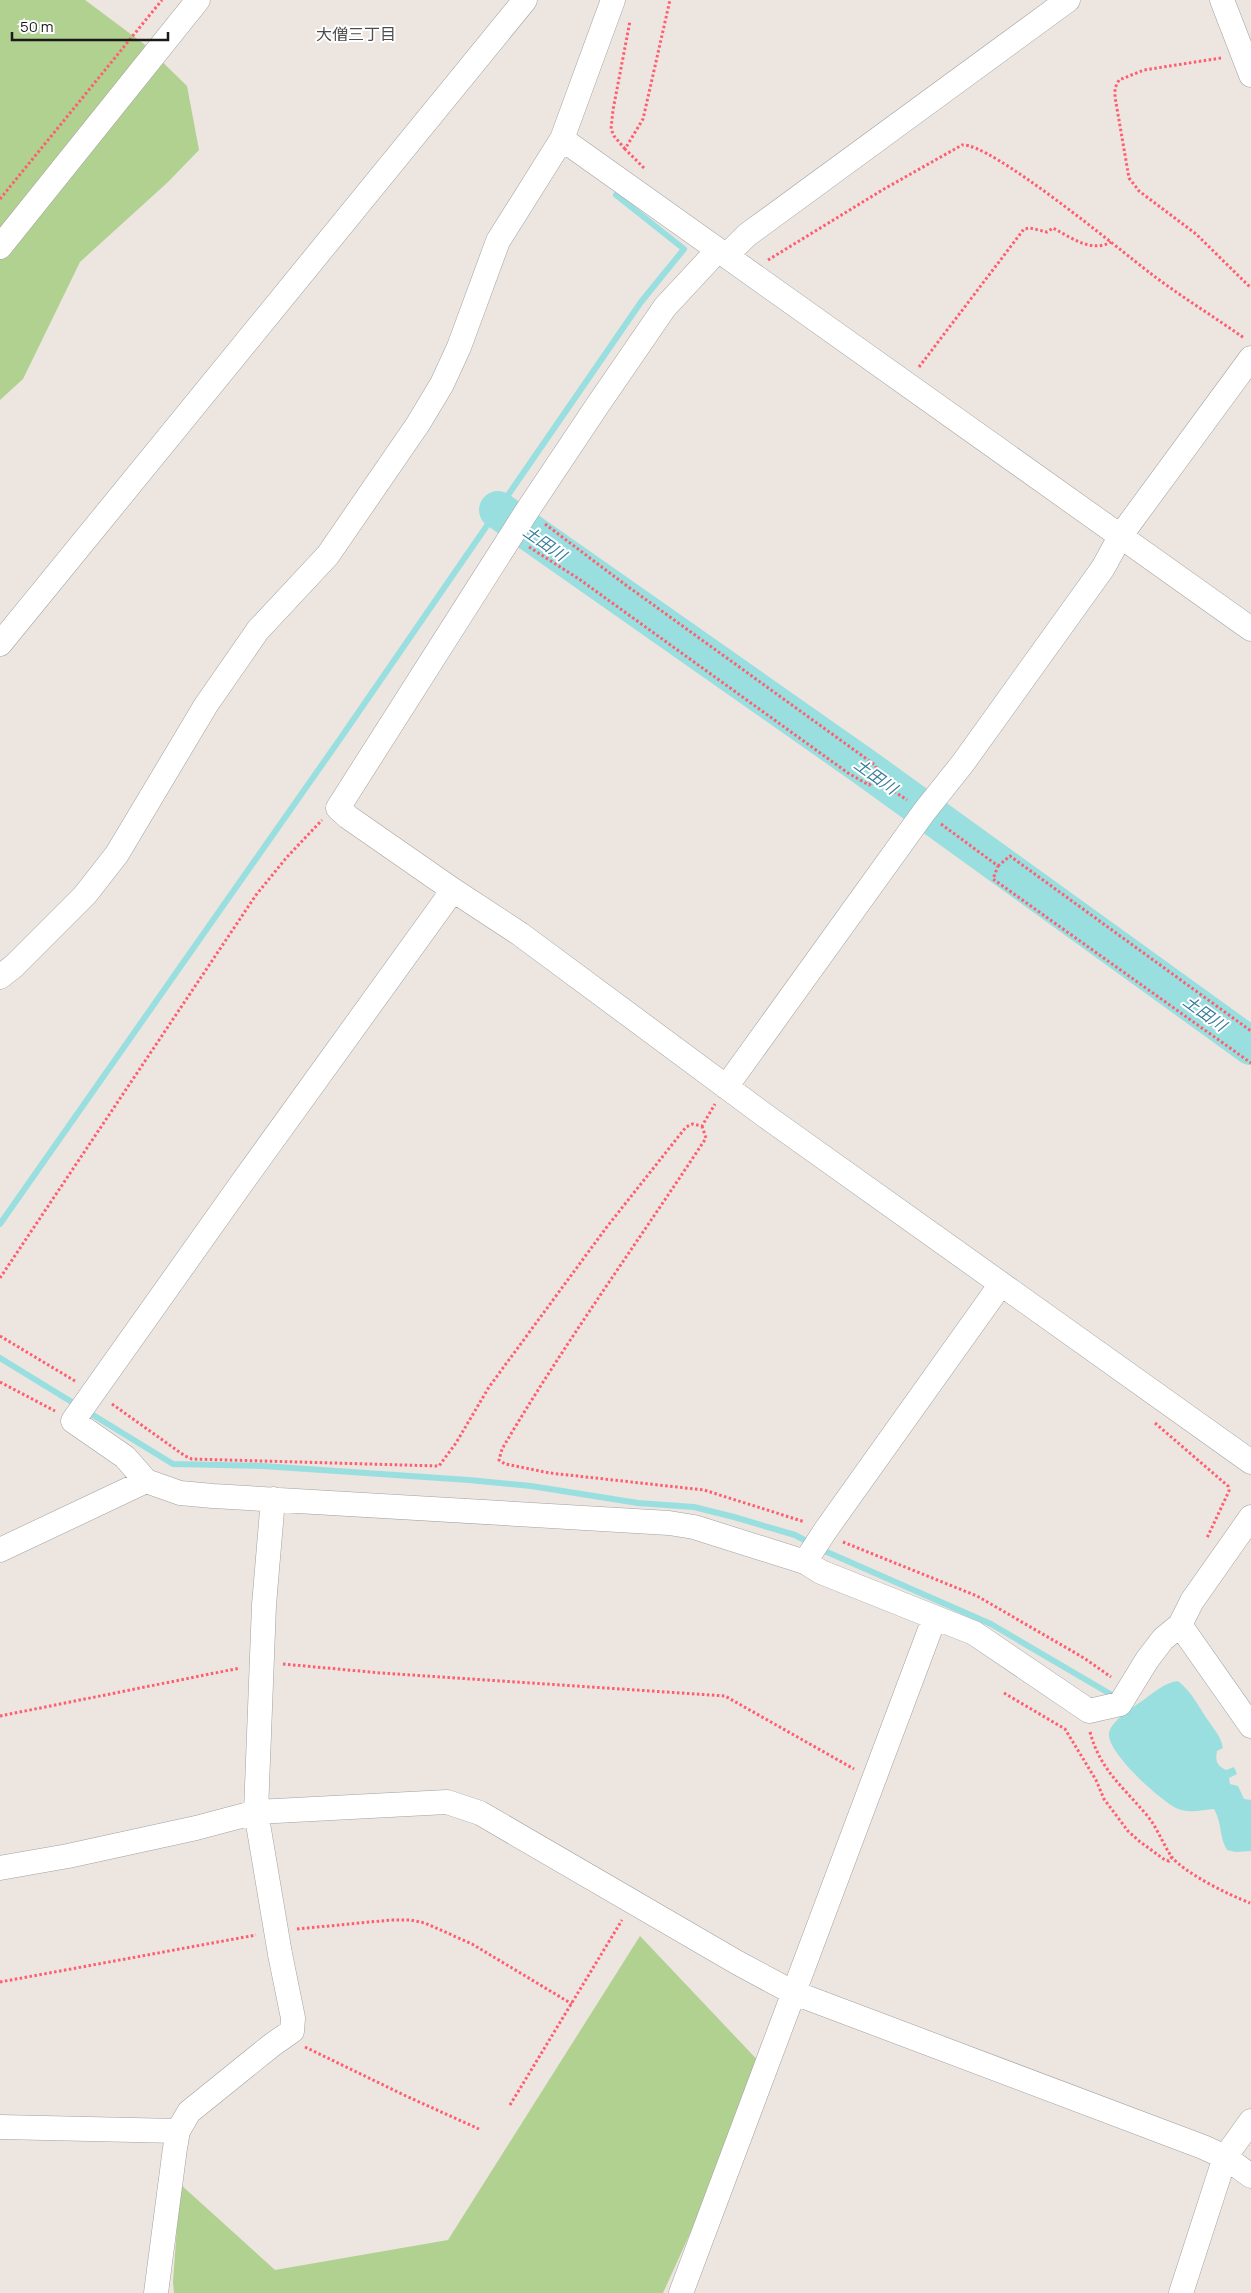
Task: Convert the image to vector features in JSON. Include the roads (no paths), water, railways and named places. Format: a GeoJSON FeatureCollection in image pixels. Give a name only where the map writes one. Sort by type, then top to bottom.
{"type":"FeatureCollection","features":[{"type":"Feature","properties":{"kind":"street"},"geometry":{"type":"LineString","coordinates":[[0,248],[198,0]]}},
{"type":"Feature","properties":{"kind":"street"},"geometry":{"type":"LineString","coordinates":[[0,644],[524,0]]}},
{"type":"Feature","properties":{"kind":"street"},"geometry":{"type":"LineString","coordinates":[[0,977],[14,966],[85,895],[117,854],[206,705],[258,630],[328,556],[418,424],[442,384],[459,347],[498,241],[562,139],[613,0]]}},
{"type":"Feature","properties":{"kind":"street"},"geometry":{"type":"LineString","coordinates":[[1068,0],[722,253],[665,307],[517,541],[338,808],[348,817],[453,890],[520,934],[726,1087],[1251,1462]]}},
{"type":"Feature","properties":{"kind":"street"},"geometry":{"type":"LineString","coordinates":[[1222,0],[1248,65]]}},
{"type":"Feature","properties":{"kind":"street"},"geometry":{"type":"LineString","coordinates":[[562,139],[1251,629]]}},
{"type":"Feature","properties":{"kind":"street"},"geometry":{"type":"LineString","coordinates":[[726,1087],[924,812],[963,764],[1104,568],[1121,535],[1251,358]]}},
{"type":"Feature","properties":{"kind":"street"},"geometry":{"type":"LineString","coordinates":[[453,890],[73,1421],[125,1457],[146,1481],[180,1492],[669,1523],[694,1527],[805,1562],[821,1572],[895,1600],[934,1619],[974,1633],[1089,1711],[1120,1704],[1147,1660],[1163,1639],[1180,1625],[1192,1601],[1251,1517]]}},
{"type":"Feature","properties":{"kind":"street"},"geometry":{"type":"LineString","coordinates":[[805,1562],[825,1531],[1001,1284]]}},
{"type":"Feature","properties":{"kind":"street"},"geometry":{"type":"LineString","coordinates":[[0,1550],[146,1481]]}},
{"type":"Feature","properties":{"kind":"street"},"geometry":{"type":"LineString","coordinates":[[156,2293],[178,2131],[189,2112],[202,2100],[292,2031],[293,2018],[256,1812],[261,1664],[273,1499]]}},
{"type":"Feature","properties":{"kind":"street"},"geometry":{"type":"LineString","coordinates":[[681,2293],[792,1992],[934,1619]]}},
{"type":"Feature","properties":{"kind":"street"},"geometry":{"type":"LineString","coordinates":[[1180,1625],[1251,1726]]}},
{"type":"Feature","properties":{"kind":"street"},"geometry":{"type":"LineString","coordinates":[[0,1868],[178,1832],[256,1812],[414,1802],[447,1802],[480,1813],[633,1903],[792,1992],[1203,2147],[1225,2157],[1251,2176]]}},
{"type":"Feature","properties":{"kind":"street"},"geometry":{"type":"LineString","coordinates":[[1181,2293],[1225,2157],[1251,2121]]}},
{"type":"Feature","properties":{"kind":"street"},"geometry":{"type":"LineString","coordinates":[[0,2127],[178,2131]]}},
{"type":"Feature","properties":{"kind":"water"},"geometry":{"type":"Polygon","coordinates":[[[1178,1681],[1192,1696],[1220,1738],[1223,1748],[1217,1751],[1217,1763],[1226,1770],[1234,1767],[1237,1774],[1229,1778],[1230,1784],[1238,1786],[1244,1799],[1251,1800],[1251,1851],[1236,1852],[1227,1850],[1214,1809],[1185,1811],[1168,1803],[1135,1775],[1116,1752],[1110,1741],[1109,1733],[1111,1728],[1123,1715],[1159,1689],[1178,1681]]]}},
{"type":"Feature","properties":{"kind":"waterway"},"geometry":{"type":"LineString","coordinates":[[0,1224],[340,739],[641,302],[684,249],[616,195]]}},
{"type":"Feature","properties":{"kind":"waterway","name":"土田川"},"geometry":{"type":"LineString","coordinates":[[498,510],[863,766],[1251,1046]]}},
{"type":"Feature","properties":{"kind":"waterway"},"geometry":{"type":"LineString","coordinates":[[0,1358],[173,1464],[263,1466],[531,1486],[638,1503],[694,1507],[795,1535],[827,1552],[991,1624],[1117,1698]]}},
{"type":"Feature","properties":{"kind":"district","name":"大僧三丁目"},"geometry":{"type":"Point","coordinates":[356,34]}}]}
